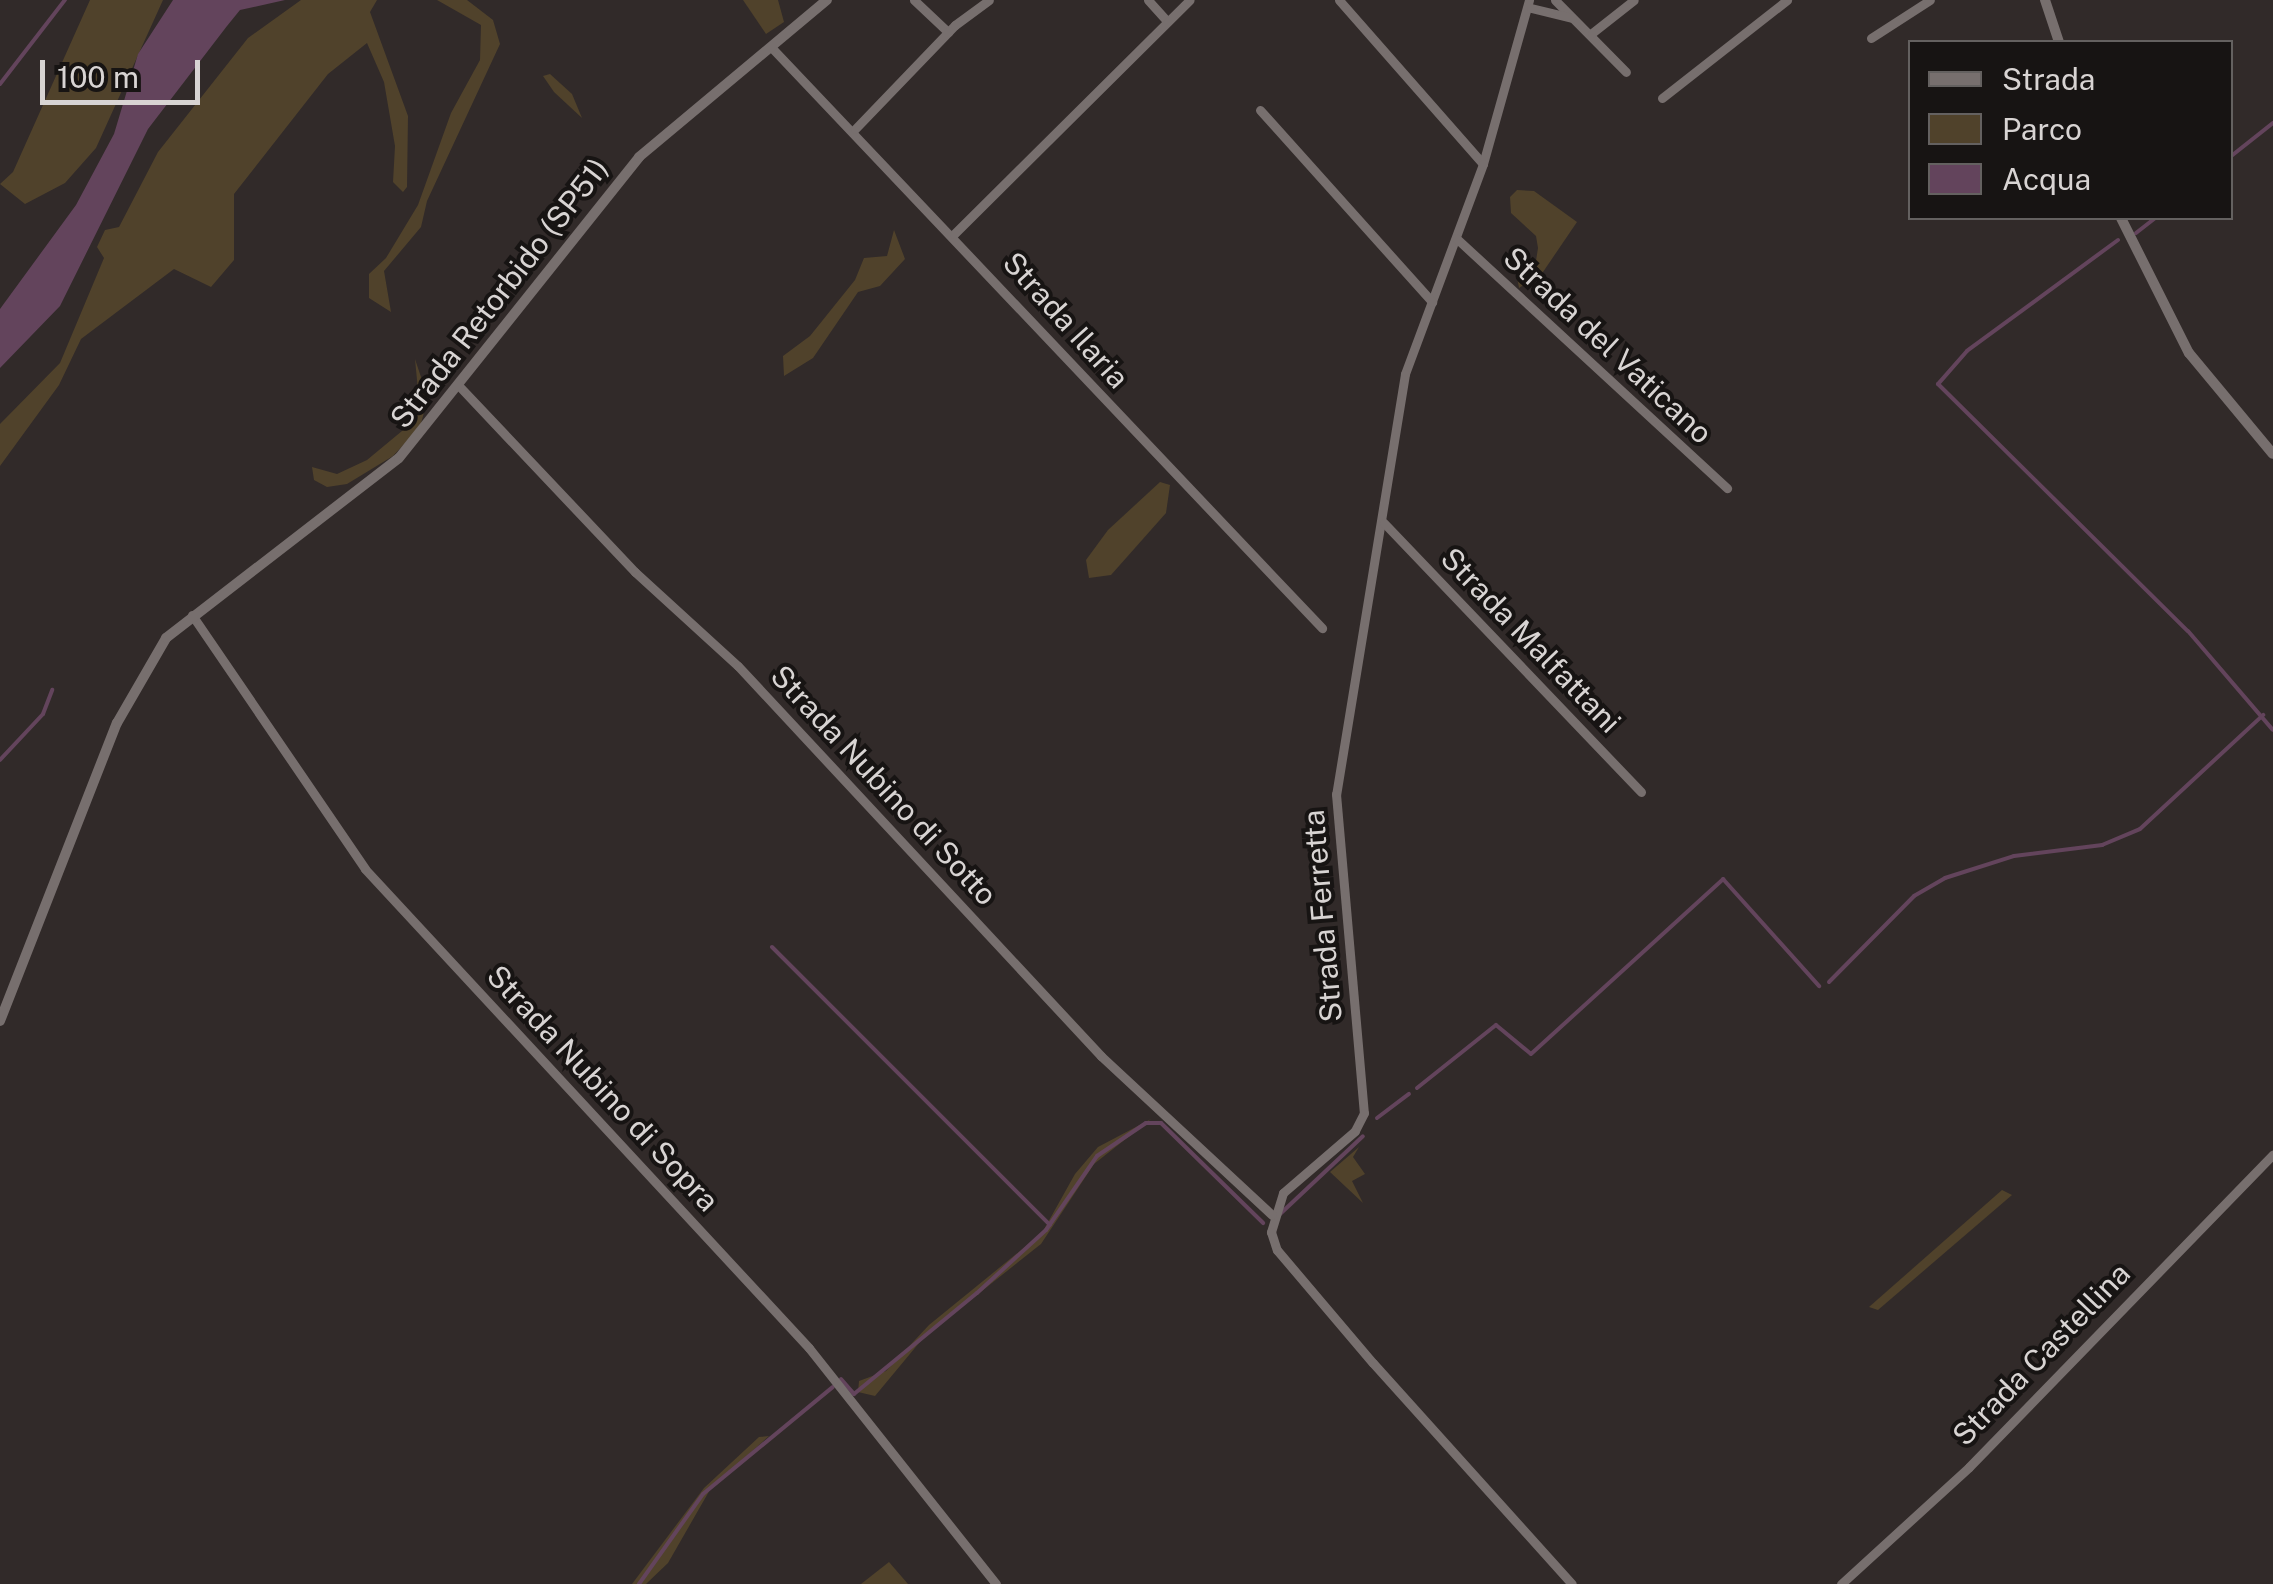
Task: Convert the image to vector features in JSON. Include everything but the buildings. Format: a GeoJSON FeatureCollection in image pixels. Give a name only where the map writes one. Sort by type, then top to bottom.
{"type":"FeatureCollection","features":[{"type":"Feature","properties":{"kind":"street","name":"Strada Retorbido (SP51)"},"geometry":{"type":"LineString","coordinates":[[0,1021],[133,688],[191,613],[399,458],[460,387],[640,156],[827,0]]}},
{"type":"Feature","properties":{"kind":"street"},"geometry":{"type":"LineString","coordinates":[[914,0],[948,32]]}},
{"type":"Feature","properties":{"kind":"street"},"geometry":{"type":"LineString","coordinates":[[855,129],[948,32],[989,0]]}},
{"type":"Feature","properties":{"kind":"street"},"geometry":{"type":"LineString","coordinates":[[1148,0],[1167,21]]}},
{"type":"Feature","properties":{"kind":"street"},"geometry":{"type":"LineString","coordinates":[[954,234],[1190,0]]}},
{"type":"Feature","properties":{"kind":"street"},"geometry":{"type":"LineString","coordinates":[[1339,0],[1483,164]]}},
{"type":"Feature","properties":{"kind":"street"},"geometry":{"type":"LineString","coordinates":[[1555,0],[1592,33],[1626,72]]}},
{"type":"Feature","properties":{"kind":"street"},"geometry":{"type":"LineString","coordinates":[[1592,33],[1634,0]]}},
{"type":"Feature","properties":{"kind":"street"},"geometry":{"type":"LineString","coordinates":[[1662,98],[1787,0]]}},
{"type":"Feature","properties":{"kind":"street"},"geometry":{"type":"LineString","coordinates":[[1872,38],[1930,0]]}},
{"type":"Feature","properties":{"kind":"street"},"geometry":{"type":"LineString","coordinates":[[2046,0],[2058,40]]}},
{"type":"Feature","properties":{"kind":"street"},"geometry":{"type":"LineString","coordinates":[[1530,4],[1575,19]]}},
{"type":"Feature","properties":{"kind":"street","name":"Strada Ferretta"},"geometry":{"type":"LineString","coordinates":[[1272,1215],[1283,1194],[1355,1131],[1364,1112],[1335,813],[1405,374],[1483,164],[1530,4]]}},
{"type":"Feature","properties":{"kind":"street","name":"Strada Ilaria"},"geometry":{"type":"LineString","coordinates":[[772,47],[855,129],[1322,628]]}},
{"type":"Feature","properties":{"kind":"street"},"geometry":{"type":"LineString","coordinates":[[1260,110],[1432,302]]}},
{"type":"Feature","properties":{"kind":"street"},"geometry":{"type":"LineString","coordinates":[[2122,220],[2179,338],[2273,454]]}},
{"type":"Feature","properties":{"kind":"street","name":"Strada del Vaticano"},"geometry":{"type":"LineString","coordinates":[[1456,238],[1726,488]]}},
{"type":"Feature","properties":{"kind":"street","name":"Strada Nubino di Sotto"},"geometry":{"type":"LineString","coordinates":[[460,387],[636,572],[738,666],[1101,1056],[1272,1215]]}},
{"type":"Feature","properties":{"kind":"street","name":"Strada Malfattani"},"geometry":{"type":"LineString","coordinates":[[1384,522],[1642,792]]}},
{"type":"Feature","properties":{"kind":"street","name":"Strada Nubino di Sopra"},"geometry":{"type":"LineString","coordinates":[[191,613],[366,869],[809,1348],[996,1584]]}},
{"type":"Feature","properties":{"kind":"street","name":"Strada Castellina"},"geometry":{"type":"LineString","coordinates":[[1841,1584],[1969,1467],[2273,1154]]}},
{"type":"Feature","properties":{"kind":"street"},"geometry":{"type":"LineString","coordinates":[[1272,1215],[1277,1250],[1572,1584]]}},
{"type":"Feature","properties":{"kind":"green space"},"geometry":{"type":"Polygon","coordinates":[[[90,0],[163,0],[96,148],[65,183],[25,204],[0,184],[13,172],[90,0]]]}},
{"type":"Feature","properties":{"kind":"green space"},"geometry":{"type":"Polygon","coordinates":[[[301,0],[377,0],[370,12],[408,116],[407,187],[403,192],[393,182],[395,146],[384,82],[367,43],[328,74],[234,194],[234,260],[211,287],[174,269],[81,339],[59,385],[0,466],[0,424],[60,363],[104,258],[97,247],[105,230],[119,227],[158,152],[248,38],[301,0]]]}},
{"type":"Feature","properties":{"kind":"green space"},"geometry":{"type":"Polygon","coordinates":[[[437,0],[467,0],[493,20],[500,44],[427,201],[421,227],[384,271],[391,312],[369,298],[369,274],[386,258],[418,205],[451,113],[480,60],[481,25],[437,0]]]}},
{"type":"Feature","properties":{"kind":"green space"},"geometry":{"type":"Polygon","coordinates":[[[743,0],[778,0],[784,22],[766,34],[743,0]]]}},
{"type":"Feature","properties":{"kind":"green space"},"geometry":{"type":"Polygon","coordinates":[[[550,74],[572,94],[582,118],[554,92],[543,76],[550,74]]]}},
{"type":"Feature","properties":{"kind":"green space"},"geometry":{"type":"Polygon","coordinates":[[[1517,190],[1534,191],[1577,222],[1543,272],[1519,288],[1517,277],[1535,267],[1538,248],[1536,236],[1511,213],[1510,197],[1517,190]]]}},
{"type":"Feature","properties":{"kind":"green space"},"geometry":{"type":"Polygon","coordinates":[[[894,230],[905,259],[880,286],[858,292],[813,358],[784,376],[783,356],[810,336],[855,280],[864,258],[887,256],[894,230]]]}},
{"type":"Feature","properties":{"kind":"green space"},"geometry":{"type":"Polygon","coordinates":[[[415,359],[428,398],[420,427],[393,456],[347,484],[327,487],[314,480],[312,467],[337,474],[367,460],[408,426],[419,401],[415,359]]]}},
{"type":"Feature","properties":{"kind":"green space"},"geometry":{"type":"Polygon","coordinates":[[[1160,482],[1170,485],[1166,513],[1111,575],[1089,578],[1086,560],[1108,530],[1160,482]]]}},
{"type":"Feature","properties":{"kind":"green space"},"geometry":{"type":"Polygon","coordinates":[[[1151,1119],[1094,1164],[1041,1244],[924,1337],[875,1396],[858,1392],[859,1381],[886,1371],[929,1325],[1042,1233],[1075,1174],[1098,1147],[1151,1119]]]}},
{"type":"Feature","properties":{"kind":"green space"},"geometry":{"type":"Polygon","coordinates":[[[1359,1147],[1353,1157],[1365,1174],[1352,1181],[1363,1203],[1330,1172],[1359,1147]]]}},
{"type":"Feature","properties":{"kind":"green space"},"geometry":{"type":"Polygon","coordinates":[[[2002,1190],[2012,1195],[1878,1310],[1869,1307],[2002,1190]]]}},
{"type":"Feature","properties":{"kind":"green space"},"geometry":{"type":"Polygon","coordinates":[[[769,1436],[711,1488],[668,1563],[646,1584],[632,1584],[704,1488],[759,1437],[769,1436]]]}},
{"type":"Feature","properties":{"kind":"green space"},"geometry":{"type":"Polygon","coordinates":[[[889,1562],[908,1584],[861,1584],[889,1562]]]}},
{"type":"Feature","properties":{"kind":"water"},"geometry":{"type":"Polygon","coordinates":[[[173,0],[285,0],[240,10],[227,26],[148,129],[60,306],[0,368],[0,309],[76,205],[114,134],[138,54],[173,0]]]}},
{"type":"Feature","properties":{"kind":"waterway"},"geometry":{"type":"LineString","coordinates":[[0,84],[65,0]]}},
{"type":"Feature","properties":{"kind":"waterway"},"geometry":{"type":"LineString","coordinates":[[2233,155],[2273,123]]}},
{"type":"Feature","properties":{"kind":"waterway"},"geometry":{"type":"LineString","coordinates":[[2136,233],[2152,220]]}},
{"type":"Feature","properties":{"kind":"waterway"},"geometry":{"type":"LineString","coordinates":[[2118,240],[1967,351],[1938,384],[2188,631],[2273,730]]}},
{"type":"Feature","properties":{"kind":"waterway"},"geometry":{"type":"LineString","coordinates":[[0,760],[43,714],[52,690]]}},
{"type":"Feature","properties":{"kind":"waterway"},"geometry":{"type":"LineString","coordinates":[[1829,982],[1914,896],[1945,878],[2014,856],[2102,845],[2140,829],[2263,715]]}},
{"type":"Feature","properties":{"kind":"waterway"},"geometry":{"type":"LineString","coordinates":[[1417,1088],[1496,1025],[1531,1054],[1723,879],[1819,986]]}},
{"type":"Feature","properties":{"kind":"waterway"},"geometry":{"type":"LineString","coordinates":[[772,947],[1050,1225]]}},
{"type":"Feature","properties":{"kind":"waterway"},"geometry":{"type":"LineString","coordinates":[[1377,1118],[1409,1094]]}},
{"type":"Feature","properties":{"kind":"waterway"},"geometry":{"type":"LineString","coordinates":[[841,1379],[854,1394],[977,1293],[1046,1230],[1097,1156],[1146,1123],[1161,1123],[1263,1223]]}},
{"type":"Feature","properties":{"kind":"waterway"},"geometry":{"type":"LineString","coordinates":[[1279,1215],[1363,1136]]}},
{"type":"Feature","properties":{"kind":"waterway"},"geometry":{"type":"LineString","coordinates":[[639,1584],[703,1494],[833,1387]]}}]}
